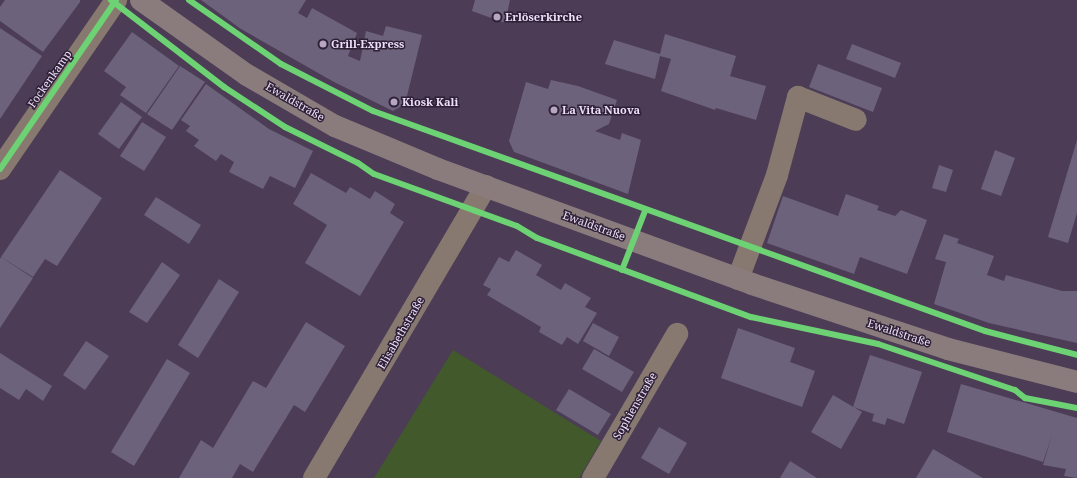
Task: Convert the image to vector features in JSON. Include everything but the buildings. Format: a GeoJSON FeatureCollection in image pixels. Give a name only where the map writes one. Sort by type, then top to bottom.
{"type":"FeatureCollection","features":[{"type":"Feature","properties":{"kind":"main road","name":"Ewaldstraße"},"geometry":{"type":"LineString","coordinates":[[142,0],[247,75],[335,126],[486,186],[738,279],[948,349],[1077,382]]}},
{"type":"Feature","properties":{"kind":"street","name":"Fockenkamp"},"geometry":{"type":"LineString","coordinates":[[0,169],[116,0]]}},
{"type":"Feature","properties":{"kind":"street"},"geometry":{"type":"LineString","coordinates":[[738,279],[777,175],[798,97],[856,120]]}},
{"type":"Feature","properties":{"kind":"street","name":"Elisabethstraße"},"geometry":{"type":"LineString","coordinates":[[314,478],[486,186]]}},
{"type":"Feature","properties":{"kind":"street","name":"Sophienstraße"},"geometry":{"type":"LineString","coordinates":[[594,478],[677,334]]}},
{"type":"Feature","properties":{"kind":"green space"},"geometry":{"type":"Polygon","coordinates":[[[453,350],[601,441],[579,478],[374,478],[453,350]]]}},
{"type":"Feature","properties":{"kind":"cycle path"},"geometry":{"type":"LineString","coordinates":[[111,0],[224,87],[285,127],[358,163],[374,174],[517,226],[537,238],[751,317],[878,344],[1015,390],[1025,398],[1077,408]]}},
{"type":"Feature","properties":{"kind":"cycle path"},"geometry":{"type":"LineString","coordinates":[[0,169],[116,0]]}},
{"type":"Feature","properties":{"kind":"cycle path"},"geometry":{"type":"LineString","coordinates":[[189,0],[281,64],[373,111],[985,331],[1077,355]]}},
{"type":"Feature","properties":{"kind":"cycle path"},"geometry":{"type":"LineString","coordinates":[[622,270],[645,211]]}},
{"type":"Feature","properties":{"kind":"place","name":"Erlöserkirche"},"geometry":{"type":"Point","coordinates":[497,17]}},
{"type":"Feature","properties":{"kind":"place","name":"Grill-Express"},"geometry":{"type":"Point","coordinates":[323,44]}},
{"type":"Feature","properties":{"kind":"place","name":"Kiosk Kali"},"geometry":{"type":"Point","coordinates":[394,102]}},
{"type":"Feature","properties":{"kind":"place","name":"La Vita Nuova"},"geometry":{"type":"Point","coordinates":[554,110]}}]}
